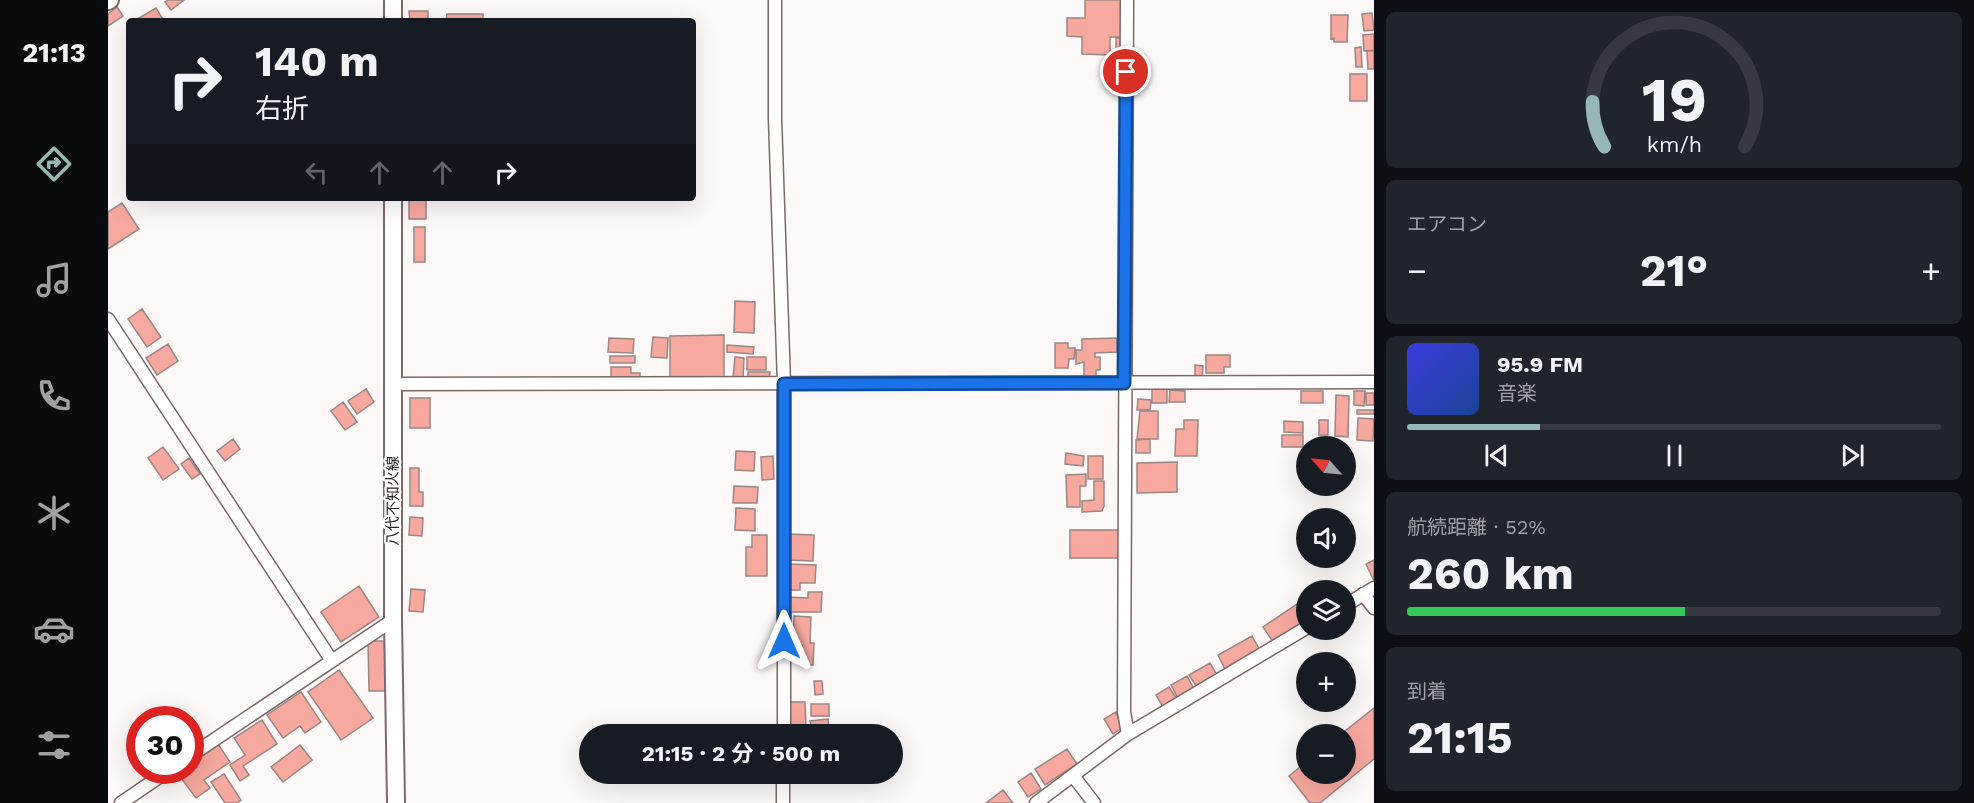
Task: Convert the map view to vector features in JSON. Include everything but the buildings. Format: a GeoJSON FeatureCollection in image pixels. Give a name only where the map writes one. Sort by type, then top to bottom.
{"type":"FeatureCollection","features":[{"type":"Feature","properties":{"kind":"main road"},"geometry":{"type":"LineString","coordinates":[[393,0],[393,18]]}},
{"type":"Feature","properties":{"kind":"main road","name":"八代不知火線"},"geometry":{"type":"LineString","coordinates":[[393,201],[393,620],[396,803]]}},
{"type":"Feature","properties":{"kind":"street"},"geometry":{"type":"LineString","coordinates":[[775,0],[774,118],[784,384],[783,724]]}},
{"type":"Feature","properties":{"kind":"street"},"geometry":{"type":"LineString","coordinates":[[1127,0],[1124,712],[1128,734]]}},
{"type":"Feature","properties":{"kind":"street"},"geometry":{"type":"LineString","coordinates":[[108,319],[332,661]]}},
{"type":"Feature","properties":{"kind":"street"},"geometry":{"type":"LineString","coordinates":[[393,384],[1374,382]]}},
{"type":"Feature","properties":{"kind":"street"},"geometry":{"type":"LineString","coordinates":[[1356,599],[1369,591],[1374,608]]}},
{"type":"Feature","properties":{"kind":"street"},"geometry":{"type":"LineString","coordinates":[[204,747],[393,620]]}},
{"type":"Feature","properties":{"kind":"street"},"geometry":{"type":"LineString","coordinates":[[1036,803],[1074,777],[1128,734],[1296,634]]}},
{"type":"Feature","properties":{"kind":"street"},"geometry":{"type":"LineString","coordinates":[[1074,777],[1094,803]]}},
{"type":"Feature","properties":{"kind":"street"},"geometry":{"type":"LineString","coordinates":[[121,803],[149,784]]}},
{"type":"Feature","properties":{"kind":"street"},"geometry":{"type":"LineString","coordinates":[[783,784],[783,803]]}},
{"type":"Feature","properties":{"kind":"route"},"geometry":{"type":"LineString","coordinates":[[784,641],[784,384],[1124,383],[1126,72]]}}]}
